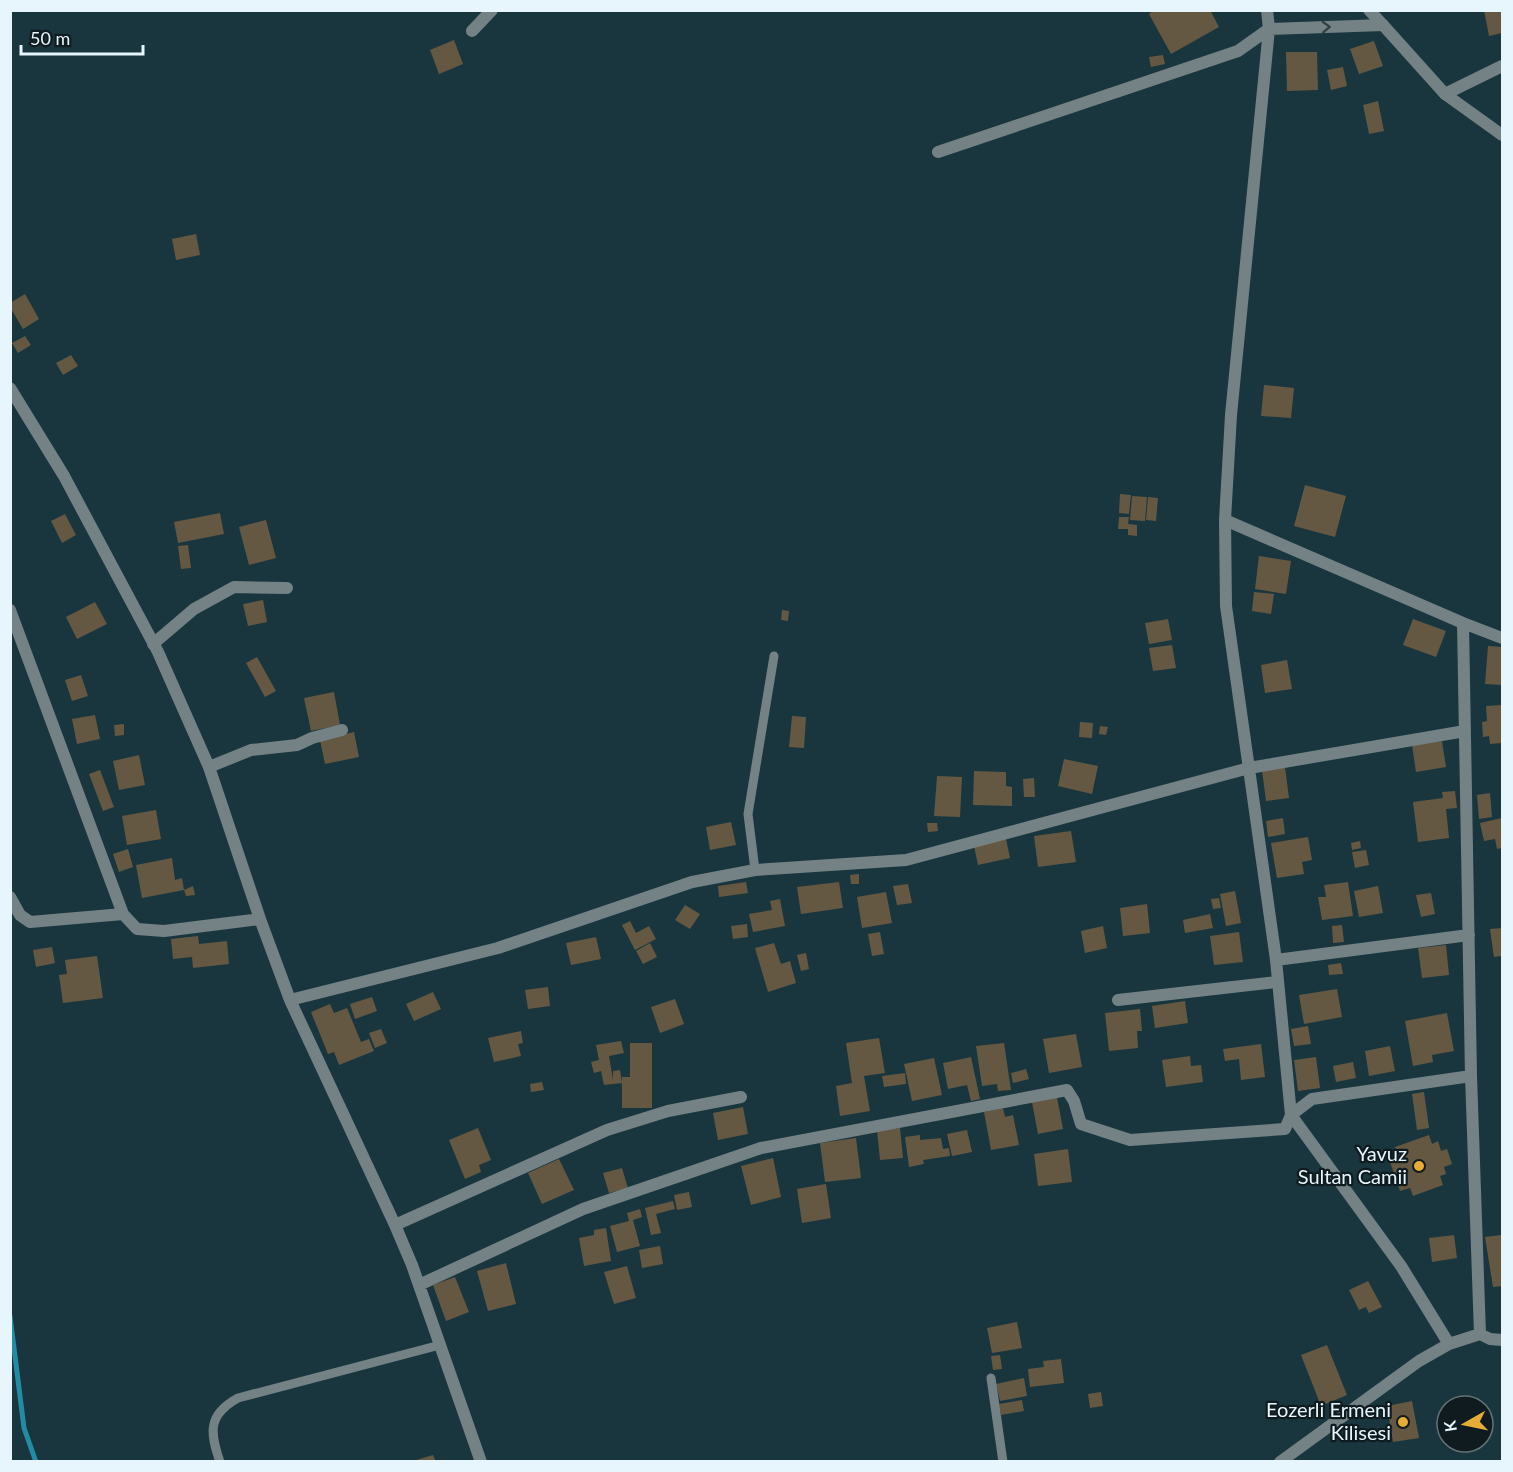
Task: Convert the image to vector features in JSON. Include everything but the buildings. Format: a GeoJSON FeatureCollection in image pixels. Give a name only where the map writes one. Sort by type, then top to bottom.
{"type":"FeatureCollection","features":[{"type":"Feature","properties":{"kind":"street"},"geometry":{"type":"LineString","coordinates":[[472,31],[492,10]]}},
{"type":"Feature","properties":{"kind":"street"},"geometry":{"type":"LineString","coordinates":[[419,1286],[583,1209],[773,1146],[1067,1090],[1074,1101],[1081,1124],[1130,1140],[1285,1129],[1291,1115],[1276,960],[1226,606],[1225,520],[1231,416],[1269,28],[1267,10]]}},
{"type":"Feature","properties":{"kind":"street"},"geometry":{"type":"LineString","coordinates":[[1369,10],[1445,94],[1503,135]]}},
{"type":"Feature","properties":{"kind":"street"},"geometry":{"type":"LineString","coordinates":[[938,152],[1238,51],[1269,28],[1383,25]]}},
{"type":"Feature","properties":{"kind":"street"},"geometry":{"type":"LineString","coordinates":[[1445,94],[1503,66]]}},
{"type":"Feature","properties":{"kind":"street"},"geometry":{"type":"LineString","coordinates":[[10,388],[64,476],[153,644],[209,767],[260,918],[291,1000],[395,1225],[481,1461]]}},
{"type":"Feature","properties":{"kind":"street"},"geometry":{"type":"LineString","coordinates":[[1225,520],[1463,623],[1503,638]]}},
{"type":"Feature","properties":{"kind":"street"},"geometry":{"type":"LineString","coordinates":[[153,644],[194,609],[234,587],[287,588]]}},
{"type":"Feature","properties":{"kind":"street"},"geometry":{"type":"LineString","coordinates":[[10,610],[123,914],[137,929],[164,931],[260,918]]}},
{"type":"Feature","properties":{"kind":"street"},"geometry":{"type":"LineString","coordinates":[[1463,623],[1471,1076],[1480,1334]]}},
{"type":"Feature","properties":{"kind":"street"},"geometry":{"type":"LineString","coordinates":[[209,767],[251,750],[297,745],[312,738],[342,730]]}},
{"type":"Feature","properties":{"kind":"street"},"geometry":{"type":"LineString","coordinates":[[291,1000],[498,948],[692,882],[755,870],[906,860],[1249,768],[1465,731]]}},
{"type":"Feature","properties":{"kind":"street"},"geometry":{"type":"LineString","coordinates":[[10,897],[20,915],[30,921],[123,914]]}},
{"type":"Feature","properties":{"kind":"street"},"geometry":{"type":"LineString","coordinates":[[1276,960],[1468,935]]}},
{"type":"Feature","properties":{"kind":"street"},"geometry":{"type":"LineString","coordinates":[[1118,1000],[1277,982]]}},
{"type":"Feature","properties":{"kind":"street"},"geometry":{"type":"LineString","coordinates":[[1291,1115],[1312,1099],[1471,1076]]}},
{"type":"Feature","properties":{"kind":"street"},"geometry":{"type":"LineString","coordinates":[[395,1225],[607,1130],[668,1111],[741,1097]]}},
{"type":"Feature","properties":{"kind":"street"},"geometry":{"type":"LineString","coordinates":[[1291,1115],[1401,1266],[1449,1344]]}},
{"type":"Feature","properties":{"kind":"street"},"geometry":{"type":"LineString","coordinates":[[1280,1461],[1419,1360],[1449,1344],[1480,1334],[1490,1339],[1503,1340]]}},
{"type":"Feature","properties":{"kind":"lane"},"geometry":{"type":"LineString","coordinates":[[755,870],[748,814],[774,656]]}},
{"type":"Feature","properties":{"kind":"lane"},"geometry":{"type":"LineString","coordinates":[[220,1461],[212,1439],[214,1424],[222,1409],[238,1398],[440,1345]]}},
{"type":"Feature","properties":{"kind":"lane"},"geometry":{"type":"LineString","coordinates":[[991,1378],[1003,1461]]}},
{"type":"Feature","properties":{"kind":"waterway"},"geometry":{"type":"LineString","coordinates":[[10,1316],[24,1428],[36,1462]]}},
{"type":"Feature","properties":{"kind":"place","name":"Yavuz Sultan Camii"},"geometry":{"type":"Point","coordinates":[1419,1166]}},
{"type":"Feature","properties":{"kind":"place","name":"Eozerli Ermeni Kilisesi"},"geometry":{"type":"Point","coordinates":[1403,1422]}}]}
